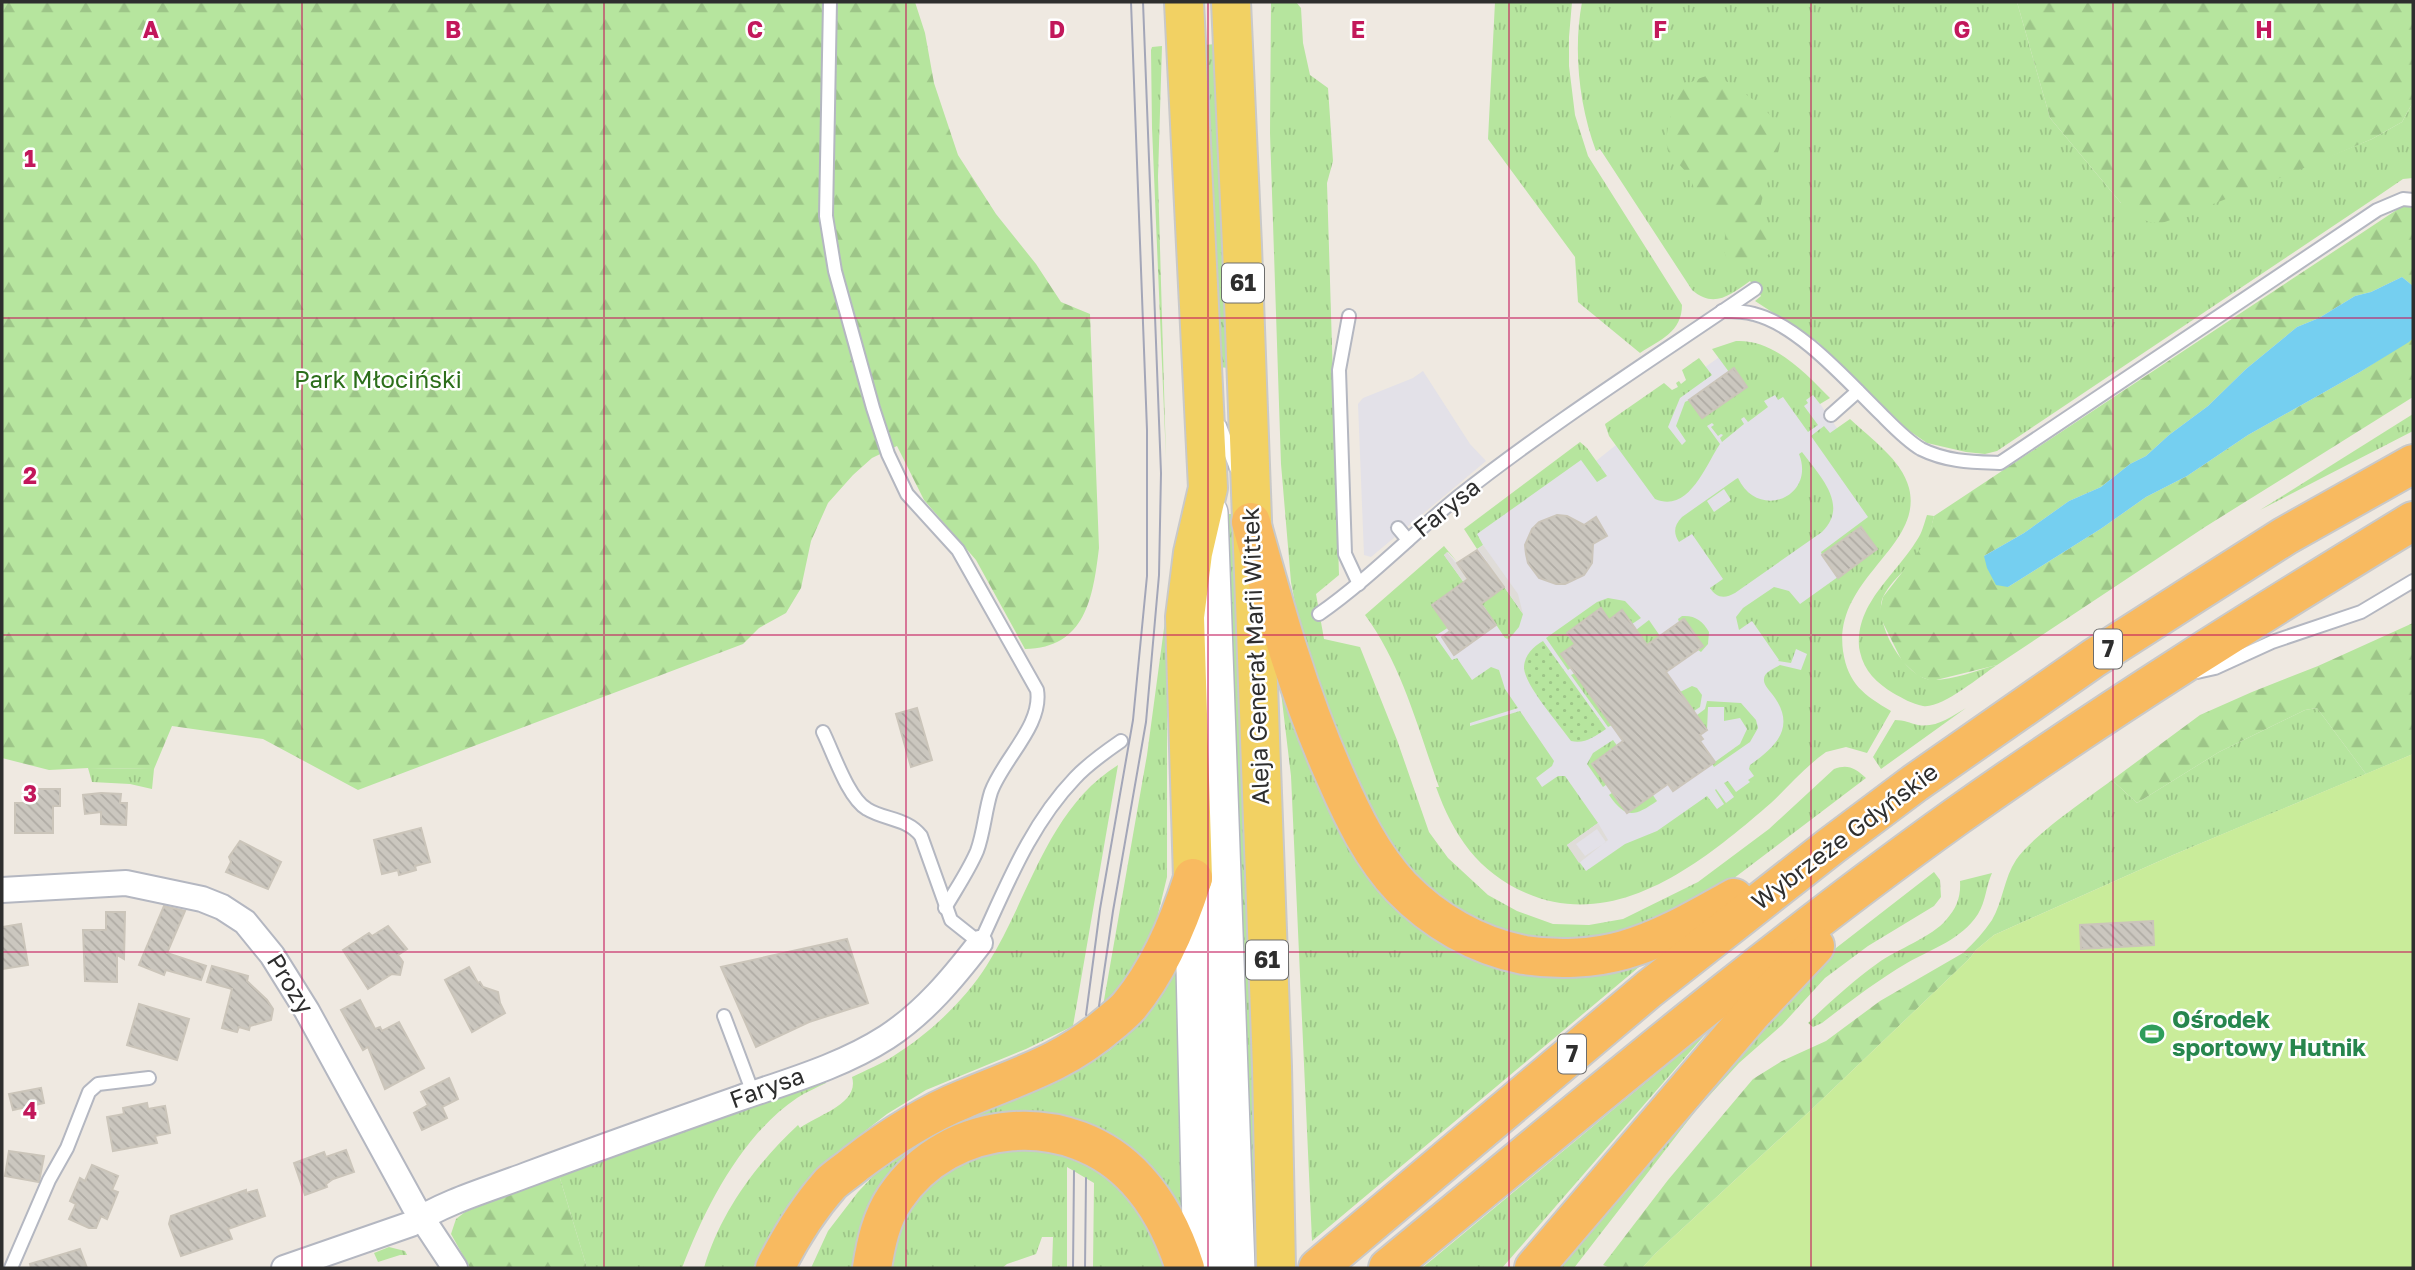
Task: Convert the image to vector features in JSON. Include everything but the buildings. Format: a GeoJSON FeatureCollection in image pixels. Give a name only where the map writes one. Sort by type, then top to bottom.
{"type":"FeatureCollection","features":[{"type":"Feature","properties":{"kind":"highway","name":"Wybrzeże Gdyńskie"},"geometry":{"type":"LineString","coordinates":[[1318,1268],[1649,989],[1831,845],[1915,783],[2094,659],[2285,536],[2413,464]]}},
{"type":"Feature","properties":{"kind":"highway"},"geometry":{"type":"LineString","coordinates":[[1251,517],[1299,685],[1325,754],[1356,822],[1401,887],[1420,905],[1452,928],[1498,949],[1533,956],[1576,957],[1622,951],[1676,930],[1831,845]]}},
{"type":"Feature","properties":{"kind":"highway","name":"Wybrzeże Gdyńskie"},"geometry":{"type":"LineString","coordinates":[[1388,1268],[1728,988],[1913,849],[2053,750],[2156,682],[2413,521]]}},
{"type":"Feature","properties":{"kind":"highway"},"geometry":{"type":"LineString","coordinates":[[1534,1268],[1783,978],[1913,849]]}},
{"type":"Feature","properties":{"kind":"highway"},"geometry":{"type":"LineString","coordinates":[[775,1268],[805,1215],[832,1182],[872,1151],[917,1121],[1065,1057],[1127,1008],[1142,988],[1174,926],[1193,878]]}},
{"type":"Feature","properties":{"kind":"highway"},"geometry":{"type":"LineString","coordinates":[[872,1268],[884,1220],[901,1191],[923,1166],[967,1140],[985,1134],[1026,1129],[1067,1136],[1082,1142],[1103,1153],[1136,1178],[1177,1245],[1185,1268]]}},
{"type":"Feature","properties":{"kind":"highway"},"geometry":{"type":"LineString","coordinates":[[799,1268],[809,1242],[841,1187],[872,1151]]}},
{"type":"Feature","properties":{"kind":"main road","name":"Aleja Generał Marii Wittek"},"geometry":{"type":"LineString","coordinates":[[1184,2],[1208,498],[1236,1268]]}},
{"type":"Feature","properties":{"kind":"main road","name":"Aleja Generał Marii Wittek"},"geometry":{"type":"LineString","coordinates":[[1231,2],[1276,1261]]}},
{"type":"Feature","properties":{"kind":"main road","name":"61"},"geometry":{"type":"LineString","coordinates":[[1202,1268],[1185,617],[1193,553],[1208,498]]}},
{"type":"Feature","properties":{"kind":"street","name":"Prozy"},"geometry":{"type":"LineString","coordinates":[[2,890],[126,883],[202,899],[222,907],[245,922],[272,955],[307,1011],[422,1217],[455,1268]]}},
{"type":"Feature","properties":{"kind":"street","name":"Farysa"},"geometry":{"type":"LineString","coordinates":[[285,1268],[411,1224],[473,1195],[597,1148],[839,1062],[887,1037],[942,992],[981,943]]}},
{"type":"Feature","properties":{"kind":"lane"},"geometry":{"type":"LineString","coordinates":[[830,2],[826,216],[835,271],[873,408],[888,454],[907,494],[958,550],[1037,690],[1039,701],[1035,715],[991,793],[977,852],[945,908]]}},
{"type":"Feature","properties":{"kind":"lane"},"geometry":{"type":"LineString","coordinates":[[1722,312],[1742,311],[1771,320],[1812,347],[1902,435],[1920,448],[1961,462],[2000,463],[2377,210],[2403,199],[2413,200]]}},
{"type":"Feature","properties":{"kind":"lane","name":"Farysa"},"geometry":{"type":"LineString","coordinates":[[1319,614],[1359,584],[1408,540],[1512,456],[1755,289]]}},
{"type":"Feature","properties":{"kind":"lane"},"geometry":{"type":"LineString","coordinates":[[1349,316],[1339,370],[1345,554],[1359,584]]}},
{"type":"Feature","properties":{"kind":"lane"},"geometry":{"type":"LineString","coordinates":[[1208,498],[1227,444],[1246,372]]}},
{"type":"Feature","properties":{"kind":"lane"},"geometry":{"type":"LineString","coordinates":[[1202,377],[1251,517]]}},
{"type":"Feature","properties":{"kind":"lane"},"geometry":{"type":"LineString","coordinates":[[1831,415],[1858,391]]}},
{"type":"Feature","properties":{"kind":"lane"},"geometry":{"type":"LineString","coordinates":[[1398,528],[1408,540]]}},
{"type":"Feature","properties":{"kind":"lane"},"geometry":{"type":"LineString","coordinates":[[2156,682],[2216,668],[2272,642],[2361,612],[2413,581]]}},
{"type":"Feature","properties":{"kind":"lane"},"geometry":{"type":"LineString","coordinates":[[823,732],[860,804],[911,826],[921,836],[951,920],[981,943]]}},
{"type":"Feature","properties":{"kind":"lane","name":"Farysa"},"geometry":{"type":"LineString","coordinates":[[981,943],[1041,820],[1076,776],[1121,741]]}},
{"type":"Feature","properties":{"kind":"lane"},"geometry":{"type":"LineString","coordinates":[[724,1016],[754,1093]]}},
{"type":"Feature","properties":{"kind":"lane"},"geometry":{"type":"LineString","coordinates":[[11,1268],[67,1148],[89,1092],[98,1084],[149,1078]]}},
{"type":"Feature","properties":{"kind":"shaded area"},"geometry":{"type":"Polygon","coordinates":[[[1732,348],[1813,394],[1837,428],[1853,434],[1898,533],[1838,616],[1836,679],[1754,785],[1605,891],[1557,879],[1475,754],[1398,594],[1447,552],[1457,563],[1478,549],[1468,534],[1586,448],[1596,461],[1616,445],[1645,410],[1732,348]]]}},
{"type":"Feature","properties":{"kind":"shaded area"},"geometry":{"type":"Polygon","coordinates":[[[1423,371],[1470,444],[1486,461],[1371,557],[1364,555],[1358,404],[1363,398],[1413,378],[1423,371]]]}},
{"type":"Feature","properties":{"kind":"shaded area"},"geometry":{"type":"Polygon","coordinates":[[[1483,545],[1518,594],[1523,614],[1500,581],[1475,598],[1444,555],[1447,552],[1466,576],[1487,561],[1478,549],[1483,545]]]}},
{"type":"Feature","properties":{"kind":"shaded area"},"geometry":{"type":"Polygon","coordinates":[[[1598,823],[1608,840],[1606,842],[1597,829],[1576,844],[1585,856],[1603,844],[1579,863],[1567,845],[1598,823]]]}},
{"type":"Feature","properties":{"kind":"green space","name":"Park Młociński"},"geometry":{"type":"Polygon","coordinates":[[[2,2],[915,2],[925,33],[934,83],[958,155],[996,214],[1036,264],[1061,302],[1090,314],[1099,548],[1089,601],[1083,616],[1074,630],[1061,640],[1025,649],[976,560],[924,500],[897,446],[872,458],[828,503],[811,541],[801,588],[786,613],[759,628],[743,644],[358,790],[263,739],[172,726],[154,769],[49,770],[2,758],[2,2]]]}},
{"type":"Feature","properties":{"kind":"green space"},"geometry":{"type":"Polygon","coordinates":[[[1271,2],[1296,2],[1301,8],[1303,43],[1310,75],[1328,88],[1333,161],[1327,183],[1339,575],[1316,594],[1324,639],[1360,647],[1397,740],[1429,832],[1448,858],[1488,895],[1517,911],[1553,924],[1589,925],[1623,919],[1698,882],[1769,829],[1834,769],[1851,768],[1866,778],[1717,891],[1616,936],[1578,942],[1505,934],[1430,894],[1385,837],[1337,751],[1304,650],[1291,582],[1281,464],[1270,133],[1271,2]]]}},
{"type":"Feature","properties":{"kind":"green space"},"geometry":{"type":"Polygon","coordinates":[[[1495,2],[1572,2],[1569,66],[1575,115],[1588,156],[1682,305],[1674,329],[1640,353],[1578,302],[1575,257],[1488,139],[1495,2]]]}},
{"type":"Feature","properties":{"kind":"green space"},"geometry":{"type":"Polygon","coordinates":[[[1582,2],[2017,2],[2050,118],[2121,203],[2239,193],[2372,139],[2402,122],[2413,102],[2413,178],[2403,179],[1997,451],[1985,454],[1966,452],[1927,443],[1908,430],[1818,342],[1755,301],[1761,296],[1750,281],[1722,298],[1708,299],[1692,290],[1600,149],[1596,151],[1585,115],[1579,77],[1578,39],[1582,2]]]}},
{"type":"Feature","properties":{"kind":"green space"},"geometry":{"type":"Polygon","coordinates":[[[2017,2],[2413,2],[2413,102],[2402,122],[2372,139],[2190,213],[2162,223],[2149,222],[2136,216],[2121,203],[2050,118],[2017,2]]]}},
{"type":"Feature","properties":{"kind":"green space"},"geometry":{"type":"Polygon","coordinates":[[[1216,44],[1229,368],[1218,367],[1204,45],[1216,44]]]}},
{"type":"Feature","properties":{"kind":"green space"},"geometry":{"type":"Polygon","coordinates":[[[1162,46],[1158,177],[1166,459],[1151,50],[1152,47],[1162,46]]]}},
{"type":"Feature","properties":{"kind":"green space"},"geometry":{"type":"Polygon","coordinates":[[[1716,74],[1767,111],[1779,131],[1779,150],[1761,204],[1775,250],[1753,265],[1736,271],[1729,264],[1724,250],[1723,225],[1717,216],[1702,204],[1688,175],[1671,157],[1667,145],[1670,119],[1679,94],[1694,81],[1716,74]]]}},
{"type":"Feature","properties":{"kind":"green space"},"geometry":{"type":"Polygon","coordinates":[[[2401,207],[2413,207],[2413,286],[2402,277],[2371,292],[2355,296],[2319,318],[2297,327],[2246,369],[2208,406],[2146,456],[2130,464],[2101,487],[2069,501],[2024,533],[1984,556],[2008,587],[2146,497],[2187,476],[2248,435],[2360,372],[2413,338],[2413,397],[2205,527],[1997,665],[1932,681],[1918,676],[1902,661],[1879,615],[1883,597],[1928,539],[1934,516],[2401,207]]]}},
{"type":"Feature","properties":{"kind":"green space"},"geometry":{"type":"Polygon","coordinates":[[[1736,341],[1763,346],[1788,359],[1830,398],[1820,404],[1813,395],[1806,400],[1808,403],[1804,406],[1818,425],[1808,432],[1783,397],[1778,400],[1775,395],[1764,401],[1768,407],[1748,422],[1744,417],[1741,419],[1744,424],[1722,442],[1720,438],[1723,435],[1718,436],[1711,427],[1714,425],[1712,423],[1707,426],[1720,444],[1695,485],[1678,500],[1667,502],[1655,499],[1609,436],[1605,424],[1664,383],[1672,390],[1678,387],[1676,383],[1679,381],[1681,384],[1686,380],[1682,370],[1699,358],[1712,375],[1680,398],[1668,427],[1682,445],[1686,441],[1676,426],[1685,402],[1689,400],[1703,418],[1709,413],[1696,395],[1700,392],[1713,411],[1747,387],[1734,369],[1729,372],[1712,349],[1736,341]]]}},
{"type":"Feature","properties":{"kind":"green space"},"geometry":{"type":"Polygon","coordinates":[[[2413,414],[2413,431],[2260,510],[2413,414]]]}},
{"type":"Feature","properties":{"kind":"green space"},"geometry":{"type":"Polygon","coordinates":[[[1850,419],[1893,459],[1909,488],[1910,509],[1904,528],[1863,583],[1851,603],[1844,625],[1843,651],[1853,680],[1865,694],[1891,711],[1867,753],[1846,747],[1826,752],[1718,847],[1689,867],[1627,897],[1594,904],[1560,903],[1526,893],[1494,874],[1469,850],[1450,821],[1399,676],[1378,634],[1365,615],[1444,546],[1458,563],[1448,552],[1444,555],[1475,598],[1500,581],[1523,614],[1519,627],[1509,639],[1505,638],[1483,605],[1435,636],[1452,660],[1457,658],[1472,680],[1491,667],[1499,670],[1505,689],[1518,708],[1470,723],[1470,726],[1520,711],[1554,761],[1552,766],[1536,778],[1542,787],[1558,776],[1565,776],[1598,823],[1567,845],[1586,871],[1625,844],[1657,831],[1707,796],[1717,809],[1724,804],[1716,789],[1726,803],[1734,797],[1724,783],[1728,781],[1736,792],[1750,782],[1748,780],[1754,776],[1749,769],[1750,765],[1767,752],[1779,737],[1783,728],[1781,709],[1765,684],[1764,677],[1780,665],[1801,670],[1807,654],[1796,649],[1791,663],[1778,661],[1752,621],[1739,630],[1736,617],[1743,608],[1774,587],[1789,591],[1800,604],[1877,549],[1861,527],[1822,555],[1821,552],[1868,517],[1811,436],[1824,426],[1830,433],[1850,419]]]}},
{"type":"Feature","properties":{"kind":"green space"},"geometry":{"type":"Polygon","coordinates":[[[1580,442],[1607,476],[1597,482],[1581,460],[1477,534],[1483,545],[1477,549],[1464,529],[1580,442]]]}},
{"type":"Feature","properties":{"kind":"green space"},"geometry":{"type":"Polygon","coordinates":[[[1802,452],[1829,490],[1833,511],[1830,522],[1822,532],[1735,593],[1718,596],[1710,588],[1723,579],[1692,534],[1679,542],[1675,532],[1677,523],[1738,478],[1747,491],[1758,498],[1771,501],[1782,498],[1792,492],[1799,482],[1802,469],[1799,454],[1802,452]],[[1724,489],[1707,501],[1714,512],[1731,500],[1724,489]]]}},
{"type":"Feature","properties":{"kind":"green space"},"geometry":{"type":"Polygon","coordinates":[[[1221,514],[1234,514],[1255,1059],[1259,1268],[1249,1268],[1221,514]]]}},
{"type":"Feature","properties":{"kind":"green space"},"geometry":{"type":"Polygon","coordinates":[[[1927,515],[1934,516],[1925,545],[1883,597],[1882,620],[1887,634],[1903,661],[1923,678],[1949,678],[1997,665],[1950,697],[1931,706],[1923,706],[1893,693],[1872,676],[1862,659],[1859,635],[1869,606],[1919,537],[1927,515]]]}},
{"type":"Feature","properties":{"kind":"green space"},"geometry":{"type":"Polygon","coordinates":[[[1608,598],[1625,601],[1641,618],[1632,624],[1622,611],[1609,620],[1601,609],[1567,633],[1575,644],[1561,654],[1571,668],[1568,670],[1546,638],[1597,602],[1608,598]]]}},
{"type":"Feature","properties":{"kind":"green space"},"geometry":{"type":"Polygon","coordinates":[[[1167,606],[1167,877],[1154,931],[1131,973],[1103,1006],[1147,755],[1167,606]]]}},
{"type":"Feature","properties":{"kind":"green space"},"geometry":{"type":"Polygon","coordinates":[[[1682,616],[1698,620],[1709,632],[1708,644],[1701,652],[1698,650],[1703,646],[1684,619],[1679,622],[1678,619],[1682,616]]]}},
{"type":"Feature","properties":{"kind":"green space"},"geometry":{"type":"Polygon","coordinates":[[[1649,620],[1660,636],[1647,645],[1636,630],[1649,620]]]}},
{"type":"Feature","properties":{"kind":"green space"},"geometry":{"type":"Polygon","coordinates":[[[2413,623],[2413,754],[2366,774],[2317,708],[2305,710],[2219,752],[2137,803],[2112,780],[2200,715],[2413,623]]]}},
{"type":"Feature","properties":{"kind":"green space"},"geometry":{"type":"Polygon","coordinates":[[[1543,641],[1606,729],[1585,741],[1571,741],[1543,705],[1526,675],[1526,658],[1530,651],[1543,641]]]}},
{"type":"Feature","properties":{"kind":"green space"},"geometry":{"type":"Polygon","coordinates":[[[1278,667],[1299,735],[1467,954],[1516,974],[1550,973],[1645,962],[1312,1241],[1291,776],[1278,667]]]}},
{"type":"Feature","properties":{"kind":"green space"},"geometry":{"type":"Polygon","coordinates":[[[1575,673],[1612,725],[1608,727],[1571,675],[1575,673]]]}},
{"type":"Feature","properties":{"kind":"green space"},"geometry":{"type":"Polygon","coordinates":[[[1692,686],[1702,695],[1700,707],[1694,711],[1680,692],[1692,686]]]}},
{"type":"Feature","properties":{"kind":"green space"},"geometry":{"type":"Polygon","coordinates":[[[1707,701],[1741,703],[1756,720],[1758,728],[1750,742],[1714,767],[1712,764],[1740,744],[1747,729],[1740,718],[1724,721],[1724,707],[1708,707],[1707,730],[1697,715],[1705,709],[1707,701]]]}},
{"type":"Feature","properties":{"kind":"green space"},"geometry":{"type":"Polygon","coordinates":[[[1966,708],[1881,769],[1873,757],[1895,720],[1931,725],[1966,708]]]}},
{"type":"Feature","properties":{"kind":"green space"},"geometry":{"type":"Polygon","coordinates":[[[2317,708],[2366,774],[2173,855],[1994,935],[1970,958],[1963,953],[1992,920],[2012,867],[2024,850],[2112,780],[2137,803],[2219,752],[2305,710],[2317,708]]]}},
{"type":"Feature","properties":{"kind":"green space"},"geometry":{"type":"Polygon","coordinates":[[[1613,740],[1632,766],[1603,787],[1587,764],[1593,753],[1613,740]]]}},
{"type":"Feature","properties":{"kind":"green space","name":"Ośrodek sportowy Hutnik"},"geometry":{"type":"Polygon","coordinates":[[[2413,754],[2413,1268],[1642,1268],[1994,935],[2173,855],[2413,754]]]}},
{"type":"Feature","properties":{"kind":"green space"},"geometry":{"type":"Polygon","coordinates":[[[1118,765],[1073,1026],[1026,1049],[926,1090],[887,1114],[816,1173],[782,1217],[753,1268],[704,1268],[720,1228],[741,1190],[783,1140],[798,1125],[800,1128],[844,1102],[853,1086],[852,1077],[908,1046],[946,1015],[968,991],[1002,939],[1056,830],[1073,806],[1094,784],[1118,765]]]}},
{"type":"Feature","properties":{"kind":"green space"},"geometry":{"type":"Polygon","coordinates":[[[88,768],[154,769],[152,789],[130,784],[92,782],[88,768]]]}},
{"type":"Feature","properties":{"kind":"green space"},"geometry":{"type":"Polygon","coordinates":[[[1638,774],[1657,801],[1642,810],[1626,812],[1609,795],[1638,774]]]}},
{"type":"Feature","properties":{"kind":"green space"},"geometry":{"type":"Polygon","coordinates":[[[1934,872],[1940,880],[1941,897],[1934,906],[1868,946],[1825,978],[1782,1025],[1739,1063],[1697,1109],[1574,1268],[1546,1268],[1818,962],[1934,872]]]}},
{"type":"Feature","properties":{"kind":"green space"},"geometry":{"type":"Polygon","coordinates":[[[1992,873],[1981,909],[1963,931],[1885,977],[1822,1023],[1813,1027],[1808,1023],[1878,963],[1940,926],[1956,906],[1960,881],[1992,873]]]}},
{"type":"Feature","properties":{"kind":"green space"},"geometry":{"type":"Polygon","coordinates":[[[1963,953],[1970,958],[1642,1268],[1610,1268],[1603,1265],[1668,1180],[1753,1079],[1782,1061],[1826,1041],[1880,1001],[1963,953]]]}},
{"type":"Feature","properties":{"kind":"green space"},"geometry":{"type":"Polygon","coordinates":[[[1180,959],[1188,1236],[1062,1118],[1025,1110],[989,1117],[856,1268],[811,1268],[828,1231],[858,1192],[891,1157],[932,1133],[1060,1080],[1110,1050],[1133,1029],[1165,990],[1180,959]]]}},
{"type":"Feature","properties":{"kind":"green space"},"geometry":{"type":"Polygon","coordinates":[[[1709,1030],[1502,1268],[1422,1268],[1709,1030]]]}},
{"type":"Feature","properties":{"kind":"green space"},"geometry":{"type":"Polygon","coordinates":[[[824,1078],[826,1083],[800,1096],[777,1114],[742,1153],[702,1221],[682,1268],[587,1268],[559,1175],[824,1078]]]}},
{"type":"Feature","properties":{"kind":"green space"},"geometry":{"type":"Polygon","coordinates":[[[1007,1148],[1059,1150],[1096,1167],[1133,1202],[1169,1268],[1093,1268],[1094,1183],[1067,1167],[1067,1268],[1052,1268],[1053,1237],[1042,1237],[1036,1254],[1002,1268],[889,1268],[910,1212],[937,1176],[971,1159],[1007,1148]]]}},
{"type":"Feature","properties":{"kind":"green space"},"geometry":{"type":"Polygon","coordinates":[[[559,1175],[587,1268],[470,1268],[451,1234],[456,1219],[465,1212],[559,1175]]]}},
{"type":"Feature","properties":{"kind":"green space"},"geometry":{"type":"Polygon","coordinates":[[[389,1247],[405,1251],[407,1255],[378,1262],[374,1253],[389,1247]]]}},
{"type":"Feature","properties":{"kind":"water"},"geometry":{"type":"Polygon","coordinates":[[[2402,277],[2413,286],[2413,338],[2409,342],[2248,435],[2187,476],[2146,497],[2008,587],[1996,585],[1984,556],[2024,533],[2069,501],[2101,487],[2130,464],[2146,456],[2208,406],[2246,369],[2297,327],[2319,318],[2355,296],[2371,292],[2402,277]]]}},
{"type":"Feature","properties":{"kind":"tram line"},"geometry":{"type":"LineString","coordinates":[[1086,1015],[1100,909],[1133,720],[1147,576],[1147,430],[1131,2]]}},
{"type":"Feature","properties":{"kind":"tram line"},"geometry":{"type":"LineString","coordinates":[[1099,1006],[1146,722],[1159,575],[1161,473],[1143,2]]}},
{"type":"Feature","properties":{"kind":"tram line"},"geometry":{"type":"LineString","coordinates":[[1073,1268],[1074,1171]]}},
{"type":"Feature","properties":{"kind":"tram line"},"geometry":{"type":"LineString","coordinates":[[1085,1268],[1086,1178]]}},
{"type":"Feature","properties":{"kind":"place","name":"Ośrodek sportowy Hutnik"},"geometry":{"type":"Point","coordinates":[2152,1034]}}]}
